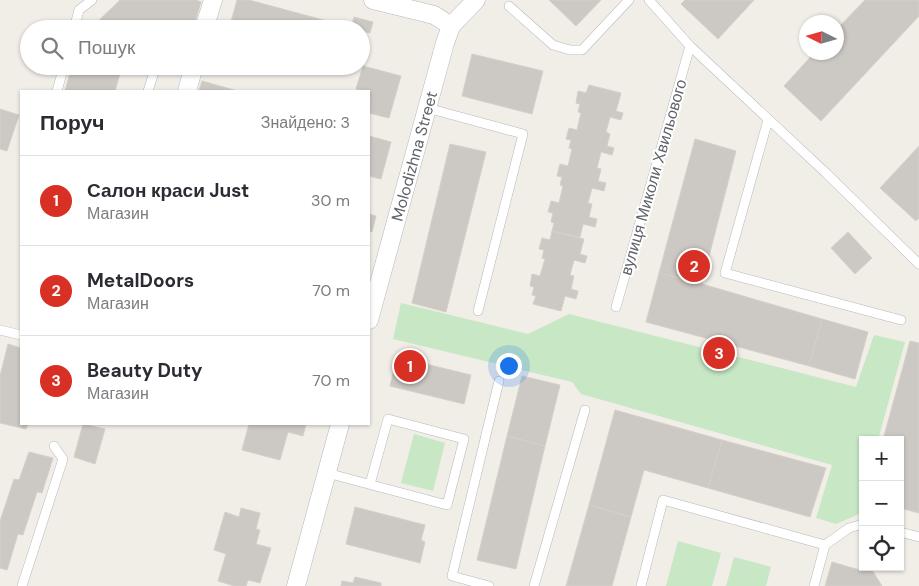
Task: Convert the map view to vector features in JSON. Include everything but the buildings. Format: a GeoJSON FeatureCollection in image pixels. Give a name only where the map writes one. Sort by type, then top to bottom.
{"type":"FeatureCollection","features":[{"type":"Feature","properties":{"kind":"street"},"geometry":{"type":"LineString","coordinates":[[207,20],[213,0]]}},
{"type":"Feature","properties":{"kind":"street"},"geometry":{"type":"LineString","coordinates":[[373,0],[434,15],[452,26]]}},
{"type":"Feature","properties":{"kind":"street","name":"Molodizhna Street"},"geometry":{"type":"LineString","coordinates":[[370,316],[427,108],[452,26],[476,0]]}},
{"type":"Feature","properties":{"kind":"street"},"geometry":{"type":"LineString","coordinates":[[187,90],[191,75]]}},
{"type":"Feature","properties":{"kind":"street"},"geometry":{"type":"LineString","coordinates":[[296,586],[340,425]]}},
{"type":"Feature","properties":{"kind":"lane"},"geometry":{"type":"LineString","coordinates":[[76,20],[79,10],[92,0]]}},
{"type":"Feature","properties":{"kind":"lane"},"geometry":{"type":"LineString","coordinates":[[509,6],[553,45],[570,50],[582,50],[629,0]]}},
{"type":"Feature","properties":{"kind":"lane"},"geometry":{"type":"LineString","coordinates":[[649,0],[690,46],[917,258]]}},
{"type":"Feature","properties":{"kind":"lane","name":"вулиця Миколи Хвильового"},"geometry":{"type":"LineString","coordinates":[[616,307],[690,46]]}},
{"type":"Feature","properties":{"kind":"lane"},"geometry":{"type":"LineString","coordinates":[[57,90],[61,75]]}},
{"type":"Feature","properties":{"kind":"lane"},"geometry":{"type":"LineString","coordinates":[[148,90],[153,75]]}},
{"type":"Feature","properties":{"kind":"lane"},"geometry":{"type":"LineString","coordinates":[[427,108],[523,134],[478,311]]}},
{"type":"Feature","properties":{"kind":"lane"},"geometry":{"type":"LineString","coordinates":[[768,120],[725,273],[901,320]]}},
{"type":"Feature","properties":{"kind":"lane"},"geometry":{"type":"LineString","coordinates":[[0,330],[20,335]]}},
{"type":"Feature","properties":{"kind":"lane"},"geometry":{"type":"LineString","coordinates":[[489,586],[452,576],[499,381]]}},
{"type":"Feature","properties":{"kind":"lane"},"geometry":{"type":"LineString","coordinates":[[534,586],[585,410]]}},
{"type":"Feature","properties":{"kind":"lane"},"geometry":{"type":"LineString","coordinates":[[327,473],[447,505],[464,439],[388,419],[370,484]]}},
{"type":"Feature","properties":{"kind":"lane"},"geometry":{"type":"LineString","coordinates":[[22,586],[63,459],[54,446]]}},
{"type":"Feature","properties":{"kind":"lane"},"geometry":{"type":"LineString","coordinates":[[641,586],[663,500],[825,545]]}},
{"type":"Feature","properties":{"kind":"lane"},"geometry":{"type":"LineString","coordinates":[[814,586],[825,545],[849,528],[859,525]]}},
{"type":"Feature","properties":{"kind":"lane"},"geometry":{"type":"LineString","coordinates":[[904,533],[919,537]]}},
{"type":"Feature","properties":{"kind":"green space"},"geometry":{"type":"Polygon","coordinates":[[[401,303],[528,334],[569,314],[856,387],[874,335],[905,342],[879,436],[859,436],[859,514],[836,524],[816,518],[832,465],[581,394],[572,382],[393,339],[401,303]]]}},
{"type":"Feature","properties":{"kind":"green space"},"geometry":{"type":"Polygon","coordinates":[[[414,434],[445,443],[433,491],[401,483],[414,434]]]}},
{"type":"Feature","properties":{"kind":"green space"},"geometry":{"type":"Polygon","coordinates":[[[678,541],[721,553],[712,586],[666,586],[678,541]]]}},
{"type":"Feature","properties":{"kind":"green space"},"geometry":{"type":"Polygon","coordinates":[[[734,557],[771,567],[766,586],[726,586],[734,557]]]}},
{"type":"Feature","properties":{"kind":"place","name":"MetalDoors"},"geometry":{"type":"Point","coordinates":[694,266]}},
{"type":"Feature","properties":{"kind":"place","name":"Beauty Duty"},"geometry":{"type":"Point","coordinates":[719,353]}},
{"type":"Feature","properties":{"kind":"place","name":"Салон краси Just"},"geometry":{"type":"Point","coordinates":[410,366]}}]}
